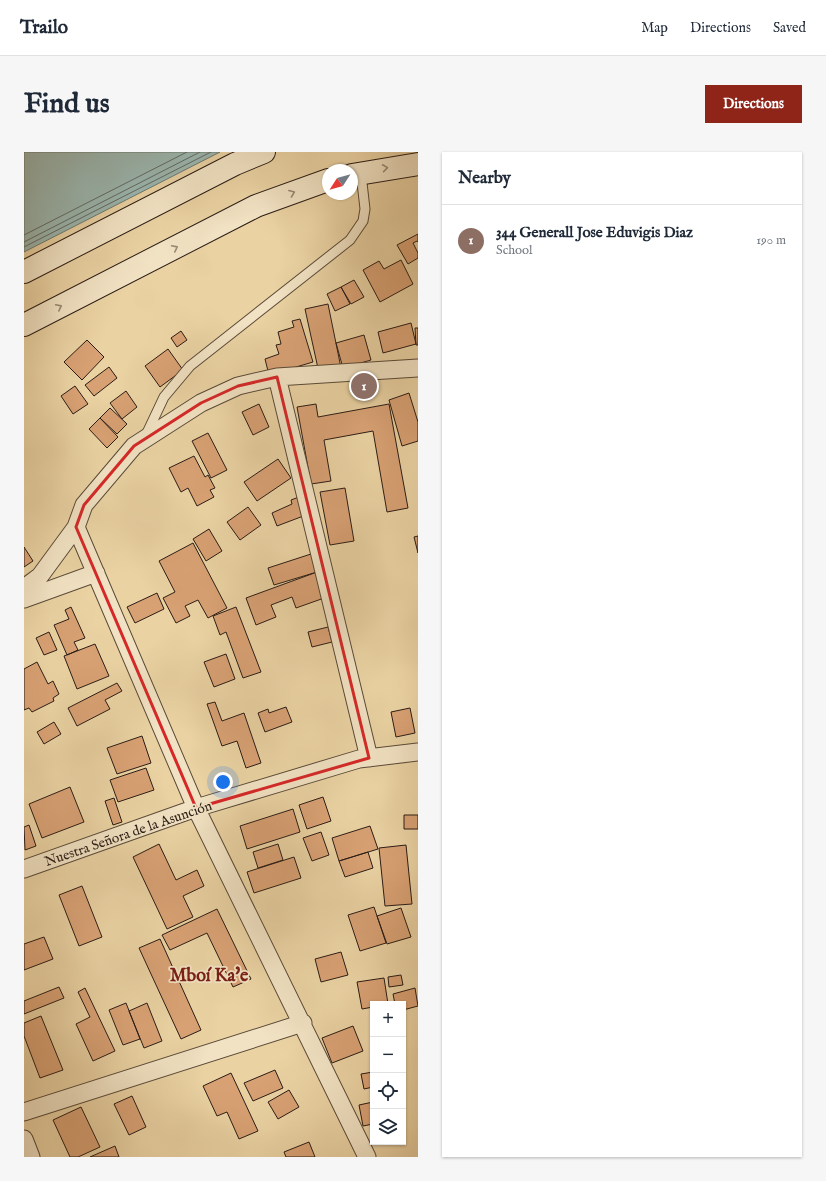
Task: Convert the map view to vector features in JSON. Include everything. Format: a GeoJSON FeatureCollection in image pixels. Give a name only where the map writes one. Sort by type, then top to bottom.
{"type":"FeatureCollection","features":[{"type":"Feature","properties":{"kind":"main road"},"geometry":{"type":"LineString","coordinates":[[24,272],[235,164],[264,152]]}},
{"type":"Feature","properties":{"kind":"main road"},"geometry":{"type":"LineString","coordinates":[[358,174],[418,164]]}},
{"type":"Feature","properties":{"kind":"main road"},"geometry":{"type":"LineString","coordinates":[[24,325],[256,206],[322,182]]}},
{"type":"Feature","properties":{"kind":"street"},"geometry":{"type":"LineString","coordinates":[[24,263],[244,152]]}},
{"type":"Feature","properties":{"kind":"street"},"geometry":{"type":"LineString","coordinates":[[24,588],[40,576],[76,526],[84,505],[134,446],[201,403],[238,386],[277,377],[418,368]]}},
{"type":"Feature","properties":{"kind":"street"},"geometry":{"type":"LineString","coordinates":[[277,377],[368,758]]}},
{"type":"Feature","properties":{"kind":"street"},"geometry":{"type":"LineString","coordinates":[[76,526],[196,808],[303,1023],[367,1157]]}},
{"type":"Feature","properties":{"kind":"street"},"geometry":{"type":"LineString","coordinates":[[24,599],[96,573]]}},
{"type":"Feature","properties":{"kind":"street","name":"Nuestra Señora de la Asunción"},"geometry":{"type":"LineString","coordinates":[[24,869],[196,808],[368,758],[418,752]]}},
{"type":"Feature","properties":{"kind":"street"},"geometry":{"type":"LineString","coordinates":[[24,1112],[303,1023]]}},
{"type":"Feature","properties":{"kind":"street"},"geometry":{"type":"LineString","coordinates":[[24,1139],[31,1157]]}},
{"type":"Feature","properties":{"kind":"lane"},"geometry":{"type":"LineString","coordinates":[[143,440],[164,397],[190,366],[350,240],[363,221],[365,208],[358,182]]}},
{"type":"Feature","properties":{"kind":"highlighted area"},"geometry":{"type":"Polygon","coordinates":[[[277,377],[369,758],[196,808],[76,527],[84,505],[134,446],[201,403],[238,386],[277,377]]]}},
{"type":"Feature","properties":{"kind":"water"},"geometry":{"type":"Polygon","coordinates":[[[24,152],[220,152],[24,252],[24,152]]]}},
{"type":"Feature","properties":{"kind":"building"},"geometry":{"type":"Polygon","coordinates":[[[418,234],[418,242],[413,243],[418,253],[418,258],[408,264],[397,245],[418,234]]]}},
{"type":"Feature","properties":{"kind":"building"},"geometry":{"type":"Polygon","coordinates":[[[401,260],[413,284],[380,302],[363,270],[379,261],[384,269],[401,260]]]}},
{"type":"Feature","properties":{"kind":"building"},"geometry":{"type":"Polygon","coordinates":[[[354,280],[364,297],[351,304],[341,287],[354,280]]]}},
{"type":"Feature","properties":{"kind":"building"},"geometry":{"type":"Polygon","coordinates":[[[341,287],[350,304],[335,311],[327,294],[341,287]]]}},
{"type":"Feature","properties":{"kind":"building"},"geometry":{"type":"Polygon","coordinates":[[[328,304],[341,368],[319,373],[305,309],[328,304]]]}},
{"type":"Feature","properties":{"kind":"building"},"geometry":{"type":"Polygon","coordinates":[[[300,319],[313,362],[269,375],[265,359],[279,354],[276,345],[281,344],[278,332],[294,327],[292,321],[300,319]]]}},
{"type":"Feature","properties":{"kind":"building"},"geometry":{"type":"Polygon","coordinates":[[[411,323],[416,344],[383,353],[378,332],[411,323]]]}},
{"type":"Feature","properties":{"kind":"building"},"geometry":{"type":"Polygon","coordinates":[[[415,328],[418,328],[418,345],[416,345],[415,328]]]}},
{"type":"Feature","properties":{"kind":"building"},"geometry":{"type":"Polygon","coordinates":[[[181,331],[187,340],[177,347],[171,338],[181,331]]]}},
{"type":"Feature","properties":{"kind":"building"},"geometry":{"type":"Polygon","coordinates":[[[364,335],[371,360],[343,368],[336,343],[364,335]]]}},
{"type":"Feature","properties":{"kind":"building"},"geometry":{"type":"Polygon","coordinates":[[[87,340],[104,357],[82,380],[64,362],[87,340]]]}},
{"type":"Feature","properties":{"kind":"building"},"geometry":{"type":"Polygon","coordinates":[[[168,349],[183,370],[160,387],[145,366],[168,349]]]}},
{"type":"Feature","properties":{"kind":"building"},"geometry":{"type":"Polygon","coordinates":[[[109,367],[117,378],[94,396],[85,385],[109,367]]]}},
{"type":"Feature","properties":{"kind":"building"},"geometry":{"type":"Polygon","coordinates":[[[75,386],[88,404],[73,414],[61,396],[75,386]]]}},
{"type":"Feature","properties":{"kind":"building"},"geometry":{"type":"Polygon","coordinates":[[[126,391],[137,407],[122,419],[110,403],[126,391]]]}},
{"type":"Feature","properties":{"kind":"building"},"geometry":{"type":"Polygon","coordinates":[[[409,393],[418,422],[418,441],[402,446],[389,400],[409,393]]]}},
{"type":"Feature","properties":{"kind":"building"},"geometry":{"type":"Polygon","coordinates":[[[259,404],[269,427],[253,435],[242,412],[259,404]]]}},
{"type":"Feature","properties":{"kind":"building"},"geometry":{"type":"Polygon","coordinates":[[[316,404],[318,417],[389,404],[408,508],[387,512],[373,431],[324,440],[331,481],[311,484],[297,407],[316,404]]]}},
{"type":"Feature","properties":{"kind":"building"},"geometry":{"type":"Polygon","coordinates":[[[110,408],[127,424],[117,434],[100,418],[110,408]]]}},
{"type":"Feature","properties":{"kind":"building"},"geometry":{"type":"Polygon","coordinates":[[[100,418],[118,437],[107,448],[89,429],[100,418]]]}},
{"type":"Feature","properties":{"kind":"building"},"geometry":{"type":"Polygon","coordinates":[[[208,433],[227,470],[211,478],[192,441],[208,433]]]}},
{"type":"Feature","properties":{"kind":"building"},"geometry":{"type":"Polygon","coordinates":[[[194,456],[205,477],[208,475],[215,488],[210,490],[214,497],[197,506],[188,488],[181,492],[169,468],[194,456]]]}},
{"type":"Feature","properties":{"kind":"building"},"geometry":{"type":"Polygon","coordinates":[[[278,459],[291,478],[257,501],[244,482],[278,459]]]}},
{"type":"Feature","properties":{"kind":"building"},"geometry":{"type":"Polygon","coordinates":[[[345,488],[354,541],[330,545],[320,492],[345,488]]]}},
{"type":"Feature","properties":{"kind":"building"},"geometry":{"type":"Polygon","coordinates":[[[299,497],[306,515],[277,526],[272,513],[292,504],[291,500],[299,497]]]}},
{"type":"Feature","properties":{"kind":"building"},"geometry":{"type":"Polygon","coordinates":[[[248,507],[261,525],[240,540],[227,522],[248,507]]]}},
{"type":"Feature","properties":{"kind":"building"},"geometry":{"type":"Polygon","coordinates":[[[209,529],[222,551],[206,561],[193,539],[209,529]]]}},
{"type":"Feature","properties":{"kind":"building"},"geometry":{"type":"Polygon","coordinates":[[[418,536],[418,553],[414,537],[418,536]]]}},
{"type":"Feature","properties":{"kind":"building"},"geometry":{"type":"Polygon","coordinates":[[[193,543],[227,608],[208,618],[198,600],[185,606],[190,616],[176,623],[163,598],[175,592],[159,561],[193,543]]]}},
{"type":"Feature","properties":{"kind":"building"},"geometry":{"type":"Polygon","coordinates":[[[24,547],[33,561],[24,567],[24,547]]]}},
{"type":"Feature","properties":{"kind":"building"},"geometry":{"type":"Polygon","coordinates":[[[311,554],[317,572],[274,585],[268,568],[311,554]]]}},
{"type":"Feature","properties":{"kind":"building"},"geometry":{"type":"Polygon","coordinates":[[[317,572],[327,597],[296,608],[292,597],[271,605],[276,617],[256,625],[246,598],[317,572]]]}},
{"type":"Feature","properties":{"kind":"building"},"geometry":{"type":"Polygon","coordinates":[[[157,593],[164,609],[135,623],[127,607],[157,593]]]}},
{"type":"Feature","properties":{"kind":"building"},"geometry":{"type":"Polygon","coordinates":[[[71,607],[85,638],[74,642],[78,650],[67,655],[54,625],[69,619],[65,610],[71,607]]]}},
{"type":"Feature","properties":{"kind":"building"},"geometry":{"type":"Polygon","coordinates":[[[236,607],[261,672],[243,678],[226,632],[220,635],[213,616],[236,607]]]}},
{"type":"Feature","properties":{"kind":"building"},"geometry":{"type":"Polygon","coordinates":[[[328,627],[332,642],[312,647],[308,632],[328,627]]]}},
{"type":"Feature","properties":{"kind":"building"},"geometry":{"type":"Polygon","coordinates":[[[49,632],[57,650],[44,655],[36,638],[49,632]]]}},
{"type":"Feature","properties":{"kind":"building"},"geometry":{"type":"Polygon","coordinates":[[[95,644],[109,676],[77,689],[64,656],[95,644]]]}},
{"type":"Feature","properties":{"kind":"building"},"geometry":{"type":"Polygon","coordinates":[[[226,654],[235,679],[214,687],[204,662],[226,654]]]}},
{"type":"Feature","properties":{"kind":"building"},"geometry":{"type":"Polygon","coordinates":[[[37,662],[48,684],[53,681],[59,694],[53,698],[54,701],[32,712],[29,708],[24,710],[24,669],[37,662]]]}},
{"type":"Feature","properties":{"kind":"building"},"geometry":{"type":"Polygon","coordinates":[[[117,683],[122,691],[105,700],[110,709],[77,726],[68,708],[117,683]]]}},
{"type":"Feature","properties":{"kind":"building"},"geometry":{"type":"Polygon","coordinates":[[[215,702],[222,721],[244,713],[261,763],[246,768],[237,741],[222,746],[207,704],[215,702]]]}},
{"type":"Feature","properties":{"kind":"building"},"geometry":{"type":"Polygon","coordinates":[[[286,707],[292,722],[265,732],[258,713],[268,709],[269,713],[286,707]]]}},
{"type":"Feature","properties":{"kind":"building"},"geometry":{"type":"Polygon","coordinates":[[[410,708],[415,733],[396,737],[391,712],[410,708]]]}},
{"type":"Feature","properties":{"kind":"building"},"geometry":{"type":"Polygon","coordinates":[[[54,722],[61,734],[44,744],[37,732],[54,722]]]}},
{"type":"Feature","properties":{"kind":"building"},"geometry":{"type":"Polygon","coordinates":[[[142,736],[151,763],[117,774],[107,748],[142,736]]]}},
{"type":"Feature","properties":{"kind":"building"},"geometry":{"type":"Polygon","coordinates":[[[146,768],[154,790],[118,802],[110,780],[146,768]]]}},
{"type":"Feature","properties":{"kind":"building"},"geometry":{"type":"Polygon","coordinates":[[[70,787],[84,822],[42,838],[29,804],[70,787]]]}},
{"type":"Feature","properties":{"kind":"building"},"geometry":{"type":"Polygon","coordinates":[[[323,797],[331,821],[307,829],[299,805],[323,797]]]}},
{"type":"Feature","properties":{"kind":"building"},"geometry":{"type":"Polygon","coordinates":[[[114,798],[122,822],[113,825],[105,801],[114,798]]]}},
{"type":"Feature","properties":{"kind":"building"},"geometry":{"type":"Polygon","coordinates":[[[293,809],[300,832],[247,849],[240,826],[293,809]]]}},
{"type":"Feature","properties":{"kind":"building"},"geometry":{"type":"Polygon","coordinates":[[[404,815],[418,815],[418,829],[404,829],[404,815]]]}},
{"type":"Feature","properties":{"kind":"building"},"geometry":{"type":"Polygon","coordinates":[[[29,825],[36,846],[25,850],[24,827],[29,825]]]}},
{"type":"Feature","properties":{"kind":"building"},"geometry":{"type":"Polygon","coordinates":[[[370,826],[378,849],[339,861],[332,838],[370,826]]]}},
{"type":"Feature","properties":{"kind":"building"},"geometry":{"type":"Polygon","coordinates":[[[321,832],[329,855],[312,861],[303,838],[321,832]]]}},
{"type":"Feature","properties":{"kind":"building"},"geometry":{"type":"Polygon","coordinates":[[[159,844],[176,880],[197,870],[204,886],[183,896],[193,917],[167,929],[133,857],[159,844]]]}},
{"type":"Feature","properties":{"kind":"building"},"geometry":{"type":"Polygon","coordinates":[[[278,844],[283,860],[258,868],[253,852],[278,844]]]}},
{"type":"Feature","properties":{"kind":"building"},"geometry":{"type":"Polygon","coordinates":[[[406,845],[412,904],[385,906],[379,848],[406,845]]]}},
{"type":"Feature","properties":{"kind":"building"},"geometry":{"type":"Polygon","coordinates":[[[368,852],[373,868],[345,877],[339,861],[368,852]]]}},
{"type":"Feature","properties":{"kind":"building"},"geometry":{"type":"Polygon","coordinates":[[[294,857],[301,878],[254,893],[247,872],[294,857]]]}},
{"type":"Feature","properties":{"kind":"building"},"geometry":{"type":"Polygon","coordinates":[[[82,886],[102,937],[79,946],[59,895],[82,886]]]}},
{"type":"Feature","properties":{"kind":"building"},"geometry":{"type":"Polygon","coordinates":[[[374,907],[386,943],[360,951],[348,915],[374,907]]]}},
{"type":"Feature","properties":{"kind":"building"},"geometry":{"type":"Polygon","coordinates":[[[401,908],[411,937],[387,944],[377,916],[401,908]]]}},
{"type":"Feature","properties":{"kind":"building"},"geometry":{"type":"Polygon","coordinates":[[[217,909],[251,979],[233,987],[207,933],[170,950],[162,935],[217,909]]]}},
{"type":"Feature","properties":{"kind":"building"},"geometry":{"type":"Polygon","coordinates":[[[44,937],[53,959],[24,970],[24,944],[44,937]]]}},
{"type":"Feature","properties":{"kind":"building"},"geometry":{"type":"Polygon","coordinates":[[[160,939],[201,1030],[181,1039],[139,948],[160,939]]]}},
{"type":"Feature","properties":{"kind":"building"},"geometry":{"type":"Polygon","coordinates":[[[341,952],[348,975],[321,982],[315,959],[341,952]]]}},
{"type":"Feature","properties":{"kind":"building"},"geometry":{"type":"Polygon","coordinates":[[[401,975],[403,985],[389,987],[388,977],[401,975]]]}},
{"type":"Feature","properties":{"kind":"building"},"geometry":{"type":"Polygon","coordinates":[[[384,978],[388,1001],[370,1001],[370,1008],[362,1009],[357,982],[384,978]]]}},
{"type":"Feature","properties":{"kind":"building"},"geometry":{"type":"Polygon","coordinates":[[[59,987],[64,998],[24,1014],[24,1001],[59,987]]]}},
{"type":"Feature","properties":{"kind":"building"},"geometry":{"type":"Polygon","coordinates":[[[85,988],[115,1051],[93,1061],[76,1024],[90,1017],[78,992],[85,988]]]}},
{"type":"Feature","properties":{"kind":"building"},"geometry":{"type":"Polygon","coordinates":[[[415,988],[418,1006],[406,1009],[406,1001],[394,1001],[393,994],[415,988]]]}},
{"type":"Feature","properties":{"kind":"building"},"geometry":{"type":"Polygon","coordinates":[[[126,1003],[140,1039],[123,1045],[109,1010],[126,1003]]]}},
{"type":"Feature","properties":{"kind":"building"},"geometry":{"type":"Polygon","coordinates":[[[147,1003],[162,1041],[144,1048],[129,1011],[147,1003]]]}},
{"type":"Feature","properties":{"kind":"building"},"geometry":{"type":"Polygon","coordinates":[[[41,1016],[63,1070],[40,1078],[24,1036],[24,1023],[41,1016]]]}},
{"type":"Feature","properties":{"kind":"building"},"geometry":{"type":"Polygon","coordinates":[[[353,1026],[363,1051],[332,1063],[322,1038],[353,1026]]]}},
{"type":"Feature","properties":{"kind":"building"},"geometry":{"type":"Polygon","coordinates":[[[275,1070],[283,1088],[253,1101],[244,1083],[275,1070]]]}},
{"type":"Feature","properties":{"kind":"building"},"geometry":{"type":"Polygon","coordinates":[[[370,1072],[370,1088],[364,1089],[361,1074],[370,1072]]]}},
{"type":"Feature","properties":{"kind":"building"},"geometry":{"type":"Polygon","coordinates":[[[231,1073],[258,1131],[239,1139],[227,1112],[217,1116],[203,1086],[231,1073]]]}},
{"type":"Feature","properties":{"kind":"building"},"geometry":{"type":"Polygon","coordinates":[[[289,1090],[299,1107],[278,1119],[268,1102],[289,1090]]]}},
{"type":"Feature","properties":{"kind":"building"},"geometry":{"type":"Polygon","coordinates":[[[132,1096],[146,1127],[129,1135],[114,1104],[132,1096]]]}},
{"type":"Feature","properties":{"kind":"building"},"geometry":{"type":"Polygon","coordinates":[[[370,1103],[370,1125],[363,1126],[359,1105],[370,1103]]]}},
{"type":"Feature","properties":{"kind":"building"},"geometry":{"type":"Polygon","coordinates":[[[81,1107],[100,1147],[78,1157],[70,1157],[53,1120],[81,1107]]]}},
{"type":"Feature","properties":{"kind":"building"},"geometry":{"type":"Polygon","coordinates":[[[309,1142],[315,1157],[286,1157],[284,1152],[309,1142]]]}},
{"type":"Feature","properties":{"kind":"building"},"geometry":{"type":"Polygon","coordinates":[[[115,1146],[119,1157],[90,1157],[115,1146]]]}},
{"type":"Feature","properties":{"kind":"place","name":"344 Generall Jose Eduvigis Diaz"},"geometry":{"type":"Point","coordinates":[364,386]}},
{"type":"Feature","properties":{"kind":"district","name":"Mboí Ka'e"},"geometry":{"type":"Point","coordinates":[209,975]}}]}
